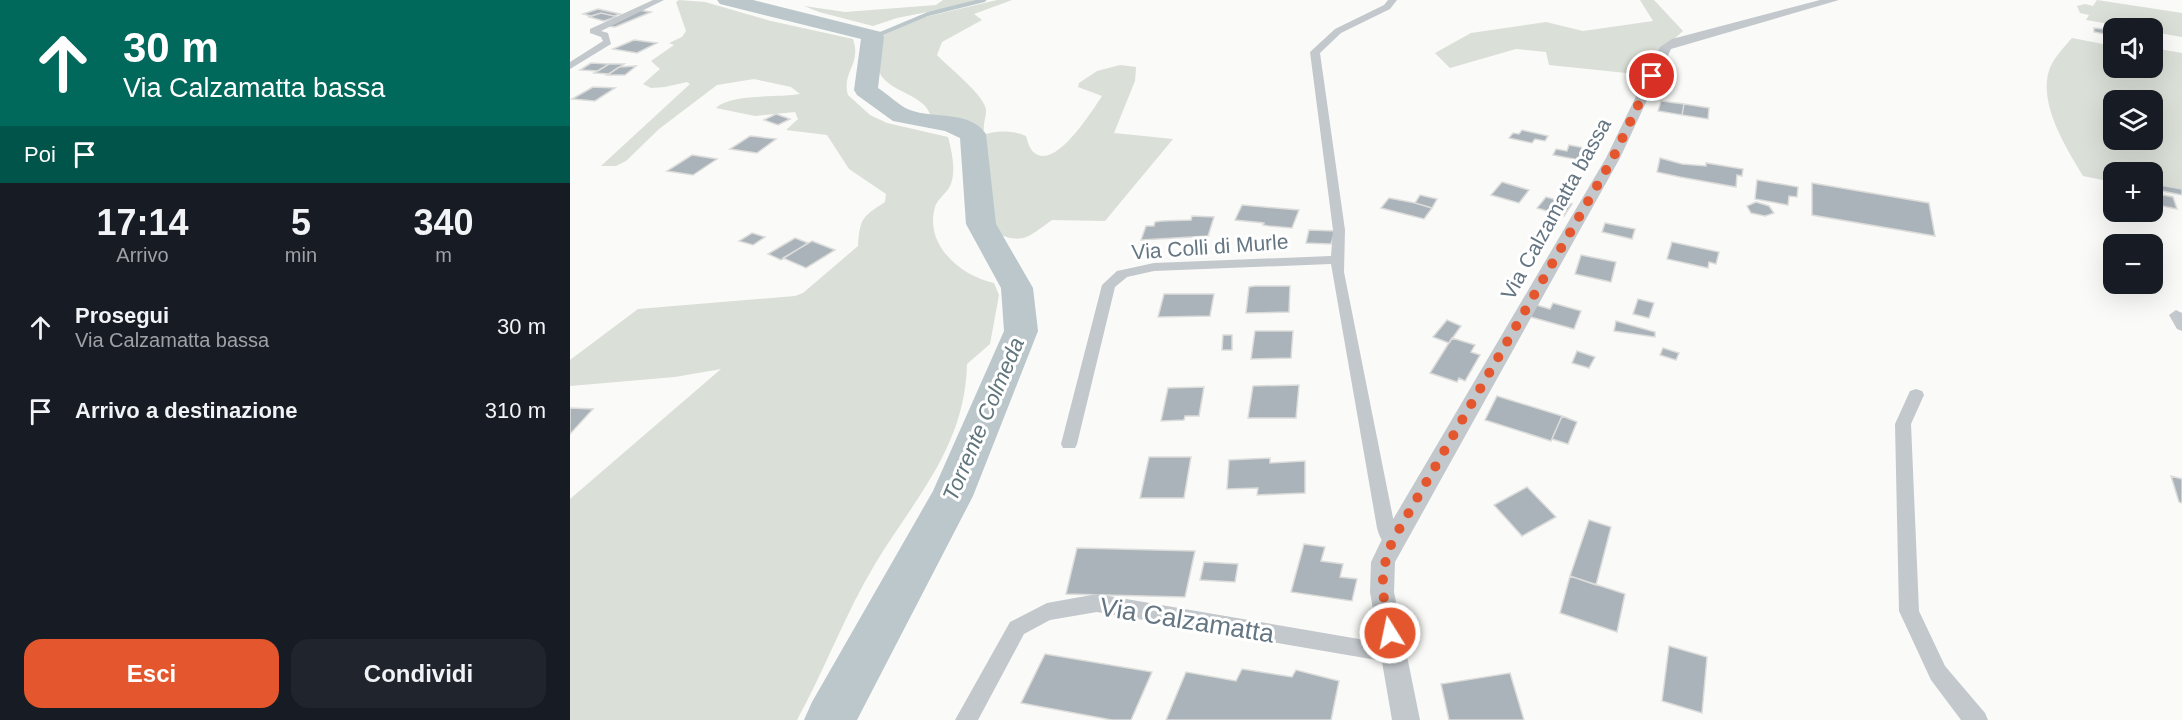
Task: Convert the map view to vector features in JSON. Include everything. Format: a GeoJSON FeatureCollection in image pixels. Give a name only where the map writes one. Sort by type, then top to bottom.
{"type":"FeatureCollection","features":[{"type":"Feature","properties":{"kind":"street"},"geometry":{"type":"LineString","coordinates":[[570,66],[608,42],[605,35],[593,31],[660,0]]}},
{"type":"Feature","properties":{"kind":"street"},"geometry":{"type":"LineString","coordinates":[[1393,0],[1388,7],[1338,31],[1315,52],[1339,230],[1337,272],[1386,528],[1393,540],[1383,562],[1382,592],[1406,720]]}},
{"type":"Feature","properties":{"kind":"street","name":"Via Calzamatta bassa"},"geometry":{"type":"LineString","coordinates":[[1393,540],[1613,158],[1666,47],[1676,42],[1833,0]]}},
{"type":"Feature","properties":{"kind":"street","name":"Via Colli di Murle"},"geometry":{"type":"LineString","coordinates":[[1069,444],[1109,285],[1122,274],[1154,267],[1338,260]]}},
{"type":"Feature","properties":{"kind":"street"},"geometry":{"type":"LineString","coordinates":[[1916,395],[1903,424],[1909,611],[1938,672],[1968,713],[1977,720]]}},
{"type":"Feature","properties":{"kind":"street","name":"Via Calzamatta"},"geometry":{"type":"LineString","coordinates":[[966,720],[1017,628],[1047,612],[1097,603],[1394,654]]}},
{"type":"Feature","properties":{"kind":"shaded area"},"geometry":{"type":"Polygon","coordinates":[[[679,0],[705,2],[771,21],[853,39],[855,55],[847,80],[848,95],[870,115],[887,123],[948,137],[953,176],[949,188],[935,207],[933,221],[935,234],[948,257],[969,274],[994,283],[999,295],[990,344],[967,364],[964,394],[948,446],[921,494],[864,583],[797,720],[570,720],[570,499],[721,369],[675,377],[570,386],[570,360],[638,309],[795,296],[803,293],[858,246],[861,224],[864,219],[871,211],[885,202],[886,194],[849,169],[827,135],[786,130],[798,119],[795,112],[755,116],[716,108],[723,103],[744,98],[800,94],[791,87],[754,79],[717,85],[659,129],[626,161],[616,166],[601,166],[690,84],[687,82],[651,88],[643,84],[660,69],[651,61],[674,45],[669,43],[682,37],[686,31],[676,2],[679,0]]]}},
{"type":"Feature","properties":{"kind":"shaded area"},"geometry":{"type":"Polygon","coordinates":[[[943,0],[988,0],[897,18],[873,26],[804,6],[845,12],[936,5],[943,0]]]}},
{"type":"Feature","properties":{"kind":"shaded area"},"geometry":{"type":"Polygon","coordinates":[[[997,0],[1012,0],[974,14],[982,20],[942,42],[937,55],[966,82],[985,105],[984,130],[969,136],[961,131],[932,124],[930,114],[920,101],[889,83],[882,77],[874,59],[865,58],[868,39],[921,18],[997,0]]]}},
{"type":"Feature","properties":{"kind":"shaded area"},"geometry":{"type":"Polygon","coordinates":[[[1640,0],[1654,0],[1683,31],[1636,74],[1549,65],[1546,52],[1516,49],[1450,68],[1435,53],[1471,33],[1546,22],[1583,31],[1653,21],[1640,0]]]}},
{"type":"Feature","properties":{"kind":"shaded area"},"geometry":{"type":"Polygon","coordinates":[[[2097,0],[2182,13],[2182,37],[2163,34],[2163,18],[2103,18],[2103,23],[2086,20],[2089,15],[2080,13],[2077,6],[2085,4],[2093,6],[2097,0]]]}},
{"type":"Feature","properties":{"kind":"shaded area"},"geometry":{"type":"Polygon","coordinates":[[[2072,38],[2103,44],[2103,78],[2163,78],[2163,50],[2182,53],[2182,189],[2163,185],[2163,162],[2103,162],[2103,180],[2083,176],[2060,135],[2049,104],[2048,74],[2060,51],[2072,38]]]}},
{"type":"Feature","properties":{"kind":"shaded area"},"geometry":{"type":"Polygon","coordinates":[[[1120,65],[1136,67],[1135,81],[1114,133],[1173,139],[1105,221],[1052,220],[1024,238],[1010,238],[990,231],[981,238],[976,209],[976,182],[963,160],[962,147],[992,132],[1010,132],[1026,136],[1035,154],[1046,156],[1055,152],[1074,134],[1102,96],[1078,87],[1079,83],[1097,71],[1120,65]]]}},
{"type":"Feature","properties":{"kind":"building"},"geometry":{"type":"Polygon","coordinates":[[[598,9],[620,14],[614,16],[601,13],[591,16],[583,14],[598,9]]]}},
{"type":"Feature","properties":{"kind":"building"},"geometry":{"type":"Polygon","coordinates":[[[639,10],[651,12],[615,27],[606,26],[639,10]]]}},
{"type":"Feature","properties":{"kind":"building"},"geometry":{"type":"Polygon","coordinates":[[[601,13],[616,17],[604,21],[589,17],[601,13]]]}},
{"type":"Feature","properties":{"kind":"building"},"geometry":{"type":"Polygon","coordinates":[[[2094,28],[2103,29],[2103,34],[2094,32],[2094,28]]]}},
{"type":"Feature","properties":{"kind":"building"},"geometry":{"type":"Polygon","coordinates":[[[634,40],[657,43],[637,53],[613,49],[634,40]]]}},
{"type":"Feature","properties":{"kind":"building"},"geometry":{"type":"Polygon","coordinates":[[[591,63],[609,64],[598,71],[580,70],[591,63]]]}},
{"type":"Feature","properties":{"kind":"building"},"geometry":{"type":"Polygon","coordinates":[[[609,64],[624,64],[609,74],[594,73],[609,64]]]}},
{"type":"Feature","properties":{"kind":"building"},"geometry":{"type":"Polygon","coordinates":[[[636,66],[625,75],[607,75],[619,67],[636,66]]]}},
{"type":"Feature","properties":{"kind":"building"},"geometry":{"type":"Polygon","coordinates":[[[593,87],[615,88],[595,101],[572,99],[593,87]]]}},
{"type":"Feature","properties":{"kind":"building"},"geometry":{"type":"Polygon","coordinates":[[[1661,101],[1684,104],[1682,115],[1658,111],[1661,101]]]}},
{"type":"Feature","properties":{"kind":"building"},"geometry":{"type":"Polygon","coordinates":[[[1684,104],[1709,108],[1708,119],[1682,115],[1684,104]]]}},
{"type":"Feature","properties":{"kind":"building"},"geometry":{"type":"Polygon","coordinates":[[[776,114],[790,119],[778,125],[764,120],[776,114]]]}},
{"type":"Feature","properties":{"kind":"building"},"geometry":{"type":"Polygon","coordinates":[[[1522,130],[1548,136],[1545,141],[1535,139],[1532,143],[1509,138],[1513,133],[1519,134],[1522,130]]]}},
{"type":"Feature","properties":{"kind":"building"},"geometry":{"type":"Polygon","coordinates":[[[750,136],[776,139],[757,153],[730,149],[750,136]]]}},
{"type":"Feature","properties":{"kind":"building"},"geometry":{"type":"Polygon","coordinates":[[[1569,145],[1595,150],[1590,162],[1553,155],[1556,149],[1567,151],[1569,145]]]}},
{"type":"Feature","properties":{"kind":"building"},"geometry":{"type":"Polygon","coordinates":[[[692,155],[717,159],[693,175],[667,171],[692,155]]]}},
{"type":"Feature","properties":{"kind":"building"},"geometry":{"type":"Polygon","coordinates":[[[1660,158],[1682,164],[1706,166],[1706,163],[1743,169],[1742,176],[1737,175],[1736,187],[1657,172],[1660,158]]]}},
{"type":"Feature","properties":{"kind":"building"},"geometry":{"type":"Polygon","coordinates":[[[1757,180],[1798,187],[1797,197],[1789,196],[1788,205],[1755,199],[1757,180]]]}},
{"type":"Feature","properties":{"kind":"building"},"geometry":{"type":"Polygon","coordinates":[[[1502,182],[1529,190],[1519,203],[1491,195],[1502,182]]]}},
{"type":"Feature","properties":{"kind":"building"},"geometry":{"type":"Polygon","coordinates":[[[1812,183],[1929,203],[1935,236],[1812,215],[1812,183]]]}},
{"type":"Feature","properties":{"kind":"building"},"geometry":{"type":"Polygon","coordinates":[[[2163,185],[2182,189],[2182,195],[2163,191],[2163,185]]]}},
{"type":"Feature","properties":{"kind":"building"},"geometry":{"type":"Polygon","coordinates":[[[1420,195],[1437,199],[1432,208],[1415,203],[1420,195]]]}},
{"type":"Feature","properties":{"kind":"building"},"geometry":{"type":"Polygon","coordinates":[[[2163,195],[2173,197],[2177,209],[2163,206],[2163,195]]]}},
{"type":"Feature","properties":{"kind":"building"},"geometry":{"type":"Polygon","coordinates":[[[1546,197],[1572,204],[1564,216],[1537,208],[1546,197]]]}},
{"type":"Feature","properties":{"kind":"building"},"geometry":{"type":"Polygon","coordinates":[[[1389,198],[1432,208],[1424,219],[1381,208],[1389,198]]]}},
{"type":"Feature","properties":{"kind":"building"},"geometry":{"type":"Polygon","coordinates":[[[1756,202],[1769,206],[1774,213],[1765,216],[1751,213],[1747,206],[1756,202]]]}},
{"type":"Feature","properties":{"kind":"building"},"geometry":{"type":"Polygon","coordinates":[[[1242,205],[1299,210],[1292,228],[1269,226],[1263,225],[1264,223],[1235,220],[1242,205]]]}},
{"type":"Feature","properties":{"kind":"building"},"geometry":{"type":"Polygon","coordinates":[[[1192,216],[1214,217],[1208,236],[1141,240],[1146,226],[1154,226],[1155,222],[1162,221],[1191,220],[1192,216]]]}},
{"type":"Feature","properties":{"kind":"building"},"geometry":{"type":"Polygon","coordinates":[[[1605,223],[1635,229],[1632,239],[1602,232],[1605,223]]]}},
{"type":"Feature","properties":{"kind":"building"},"geometry":{"type":"Polygon","coordinates":[[[1309,230],[1335,231],[1331,244],[1306,243],[1309,230]]]}},
{"type":"Feature","properties":{"kind":"building"},"geometry":{"type":"Polygon","coordinates":[[[752,233],[765,237],[753,245],[739,241],[752,233]]]}},
{"type":"Feature","properties":{"kind":"building"},"geometry":{"type":"Polygon","coordinates":[[[795,238],[808,243],[781,260],[768,254],[795,238]]]}},
{"type":"Feature","properties":{"kind":"building"},"geometry":{"type":"Polygon","coordinates":[[[812,241],[835,250],[806,268],[783,258],[812,241]]]}},
{"type":"Feature","properties":{"kind":"building"},"geometry":{"type":"Polygon","coordinates":[[[1672,242],[1719,252],[1716,264],[1709,262],[1708,268],[1667,259],[1672,242]]]}},
{"type":"Feature","properties":{"kind":"building"},"geometry":{"type":"Polygon","coordinates":[[[1581,255],[1616,262],[1611,282],[1575,274],[1581,255]]]}},
{"type":"Feature","properties":{"kind":"building"},"geometry":{"type":"Polygon","coordinates":[[[1290,286],[1289,312],[1246,313],[1249,287],[1290,286]]]}},
{"type":"Feature","properties":{"kind":"building"},"geometry":{"type":"Polygon","coordinates":[[[1164,294],[1214,294],[1210,316],[1158,317],[1164,294]]]}},
{"type":"Feature","properties":{"kind":"building"},"geometry":{"type":"Polygon","coordinates":[[[1638,299],[1654,303],[1649,318],[1633,314],[1638,299]]]}},
{"type":"Feature","properties":{"kind":"building"},"geometry":{"type":"Polygon","coordinates":[[[1553,303],[1581,311],[1574,329],[1527,316],[1533,304],[1550,309],[1553,303]]]}},
{"type":"Feature","properties":{"kind":"building"},"geometry":{"type":"Polygon","coordinates":[[[1447,320],[1461,326],[1449,343],[1433,337],[1447,320]]]}},
{"type":"Feature","properties":{"kind":"building"},"geometry":{"type":"Polygon","coordinates":[[[1616,321],[1655,332],[1655,337],[1614,331],[1616,321]]]}},
{"type":"Feature","properties":{"kind":"building"},"geometry":{"type":"Polygon","coordinates":[[[1255,331],[1293,331],[1291,358],[1251,359],[1255,331]]]}},
{"type":"Feature","properties":{"kind":"building"},"geometry":{"type":"Polygon","coordinates":[[[1223,335],[1232,335],[1232,350],[1222,350],[1223,335]]]}},
{"type":"Feature","properties":{"kind":"building"},"geometry":{"type":"Polygon","coordinates":[[[1452,338],[1475,345],[1471,352],[1480,355],[1465,381],[1459,378],[1457,382],[1430,373],[1452,338]]]}},
{"type":"Feature","properties":{"kind":"building"},"geometry":{"type":"Polygon","coordinates":[[[1663,348],[1679,353],[1676,360],[1660,355],[1663,348]]]}},
{"type":"Feature","properties":{"kind":"building"},"geometry":{"type":"Polygon","coordinates":[[[1577,351],[1595,357],[1589,368],[1572,363],[1577,351]]]}},
{"type":"Feature","properties":{"kind":"building"},"geometry":{"type":"Polygon","coordinates":[[[1299,385],[1296,418],[1248,418],[1253,386],[1299,385]]]}},
{"type":"Feature","properties":{"kind":"building"},"geometry":{"type":"Polygon","coordinates":[[[1204,387],[1199,416],[1185,416],[1184,420],[1161,421],[1168,388],[1204,387]]]}},
{"type":"Feature","properties":{"kind":"building"},"geometry":{"type":"Polygon","coordinates":[[[1497,396],[1562,416],[1551,441],[1485,420],[1497,396]]]}},
{"type":"Feature","properties":{"kind":"building"},"geometry":{"type":"Polygon","coordinates":[[[570,408],[593,409],[570,434],[570,408]]]}},
{"type":"Feature","properties":{"kind":"building"},"geometry":{"type":"Polygon","coordinates":[[[1562,416],[1577,422],[1568,444],[1552,439],[1562,416]]]}},
{"type":"Feature","properties":{"kind":"building"},"geometry":{"type":"Polygon","coordinates":[[[1149,457],[1191,457],[1184,498],[1140,498],[1149,457]]]}},
{"type":"Feature","properties":{"kind":"building"},"geometry":{"type":"Polygon","coordinates":[[[1270,458],[1270,463],[1305,461],[1305,493],[1257,495],[1258,488],[1227,489],[1229,460],[1270,458]]]}},
{"type":"Feature","properties":{"kind":"building"},"geometry":{"type":"Polygon","coordinates":[[[2171,476],[2182,479],[2182,503],[2179,502],[2171,476]]]}},
{"type":"Feature","properties":{"kind":"building"},"geometry":{"type":"Polygon","coordinates":[[[1527,487],[1556,517],[1522,536],[1494,505],[1527,487]]]}},
{"type":"Feature","properties":{"kind":"building"},"geometry":{"type":"Polygon","coordinates":[[[1589,520],[1611,527],[1596,585],[1570,576],[1589,520]]]}},
{"type":"Feature","properties":{"kind":"building"},"geometry":{"type":"Polygon","coordinates":[[[1304,544],[1325,547],[1321,561],[1343,564],[1340,577],[1357,579],[1352,601],[1291,592],[1304,544]]]}},
{"type":"Feature","properties":{"kind":"building"},"geometry":{"type":"Polygon","coordinates":[[[1077,548],[1195,551],[1185,597],[1066,594],[1077,548]]]}},
{"type":"Feature","properties":{"kind":"building"},"geometry":{"type":"Polygon","coordinates":[[[1204,562],[1238,564],[1235,582],[1200,580],[1204,562]]]}},
{"type":"Feature","properties":{"kind":"building"},"geometry":{"type":"Polygon","coordinates":[[[1570,576],[1625,594],[1617,632],[1560,613],[1570,576]]]}},
{"type":"Feature","properties":{"kind":"building"},"geometry":{"type":"Polygon","coordinates":[[[1669,646],[1707,657],[1702,713],[1662,701],[1669,646]]]}},
{"type":"Feature","properties":{"kind":"building"},"geometry":{"type":"Polygon","coordinates":[[[1045,654],[1152,672],[1131,720],[1112,720],[1021,703],[1045,654]]]}},
{"type":"Feature","properties":{"kind":"building"},"geometry":{"type":"Polygon","coordinates":[[[1242,669],[1292,677],[1296,670],[1339,681],[1331,720],[1166,720],[1186,672],[1236,681],[1242,669]]]}},
{"type":"Feature","properties":{"kind":"building"},"geometry":{"type":"Polygon","coordinates":[[[1510,673],[1524,720],[1449,720],[1441,684],[1510,673]]]}},
{"type":"Feature","properties":{"kind":"waterway","name":"Torrente Colmeda"},"geometry":{"type":"LineString","coordinates":[[727,0],[869,34],[873,37],[866,90],[902,116],[952,124],[973,134],[981,224],[1017,288],[1021,331],[952,496],[830,720]]}},
{"type":"Feature","properties":{"kind":"waterway"},"geometry":{"type":"LineString","coordinates":[[873,37],[928,14],[984,0]]}},
{"type":"Feature","properties":{"kind":"route"},"geometry":{"type":"LineString","coordinates":[[1390,633],[1382,592],[1383,562],[1393,540],[1613,158],[1652,76]]}}]}
